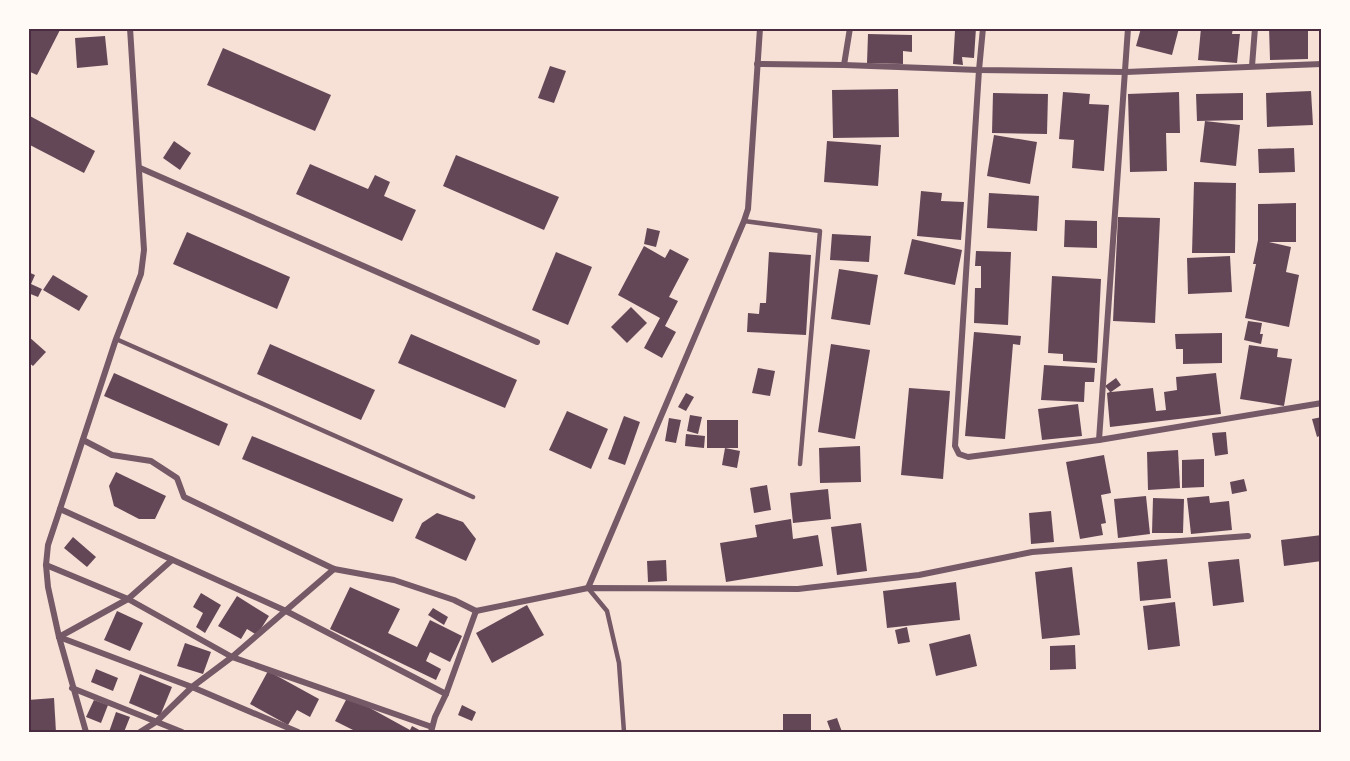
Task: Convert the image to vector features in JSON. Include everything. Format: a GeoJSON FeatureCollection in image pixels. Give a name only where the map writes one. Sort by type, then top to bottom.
{"type":"FeatureCollection","features":[{"type":"Feature","properties":{"kind":"street"},"geometry":{"type":"LineString","coordinates":[[86,732],[59,637],[46,565],[48,545],[116,339],[141,274],[144,250],[130,28]]}},
{"type":"Feature","properties":{"kind":"street"},"geometry":{"type":"LineString","coordinates":[[588,588],[748,209],[760,28]]}},
{"type":"Feature","properties":{"kind":"street"},"geometry":{"type":"LineString","coordinates":[[844,65],[850,28]]}},
{"type":"Feature","properties":{"kind":"street"},"geometry":{"type":"LineString","coordinates":[[983,28],[956,446],[959,454],[968,457],[1099,440],[1322,403]]}},
{"type":"Feature","properties":{"kind":"street"},"geometry":{"type":"LineString","coordinates":[[1099,440],[1128,28]]}},
{"type":"Feature","properties":{"kind":"street"},"geometry":{"type":"LineString","coordinates":[[1252,66],[1255,28]]}},
{"type":"Feature","properties":{"kind":"street"},"geometry":{"type":"LineString","coordinates":[[757,64],[1125,72],[1322,64]]}},
{"type":"Feature","properties":{"kind":"street"},"geometry":{"type":"LineString","coordinates":[[140,168],[537,342]]}},
{"type":"Feature","properties":{"kind":"street"},"geometry":{"type":"LineString","coordinates":[[83,440],[112,455],[151,461],[177,478],[184,497],[334,569],[394,580],[454,600],[476,611],[588,588],[798,589],[919,575],[1032,552],[1248,536]]}},
{"type":"Feature","properties":{"kind":"street"},"geometry":{"type":"LineString","coordinates":[[60,509],[286,611],[446,694]]}},
{"type":"Feature","properties":{"kind":"street"},"geometry":{"type":"LineString","coordinates":[[59,637],[128,599],[172,560]]}},
{"type":"Feature","properties":{"kind":"street"},"geometry":{"type":"LineString","coordinates":[[46,565],[128,599],[232,657],[431,730],[476,611]]}},
{"type":"Feature","properties":{"kind":"street"},"geometry":{"type":"LineString","coordinates":[[140,732],[156,722],[192,687],[232,657],[334,569]]}},
{"type":"Feature","properties":{"kind":"street"},"geometry":{"type":"LineString","coordinates":[[59,637],[192,687],[298,732]]}},
{"type":"Feature","properties":{"kind":"street"},"geometry":{"type":"LineString","coordinates":[[72,687],[182,732]]}},
{"type":"Feature","properties":{"kind":"lane"},"geometry":{"type":"LineString","coordinates":[[744,221],[820,231],[800,464]]}},
{"type":"Feature","properties":{"kind":"lane"},"geometry":{"type":"LineString","coordinates":[[116,339],[472,497]]}},
{"type":"Feature","properties":{"kind":"lane"},"geometry":{"type":"LineString","coordinates":[[588,588],[607,611],[619,663],[624,732]]}},
{"type":"Feature","properties":{"kind":"building"},"geometry":{"type":"Polygon","coordinates":[[[28,28],[61,28],[37,75],[28,71],[28,28]]]}},
{"type":"Feature","properties":{"kind":"building"},"geometry":{"type":"Polygon","coordinates":[[[951,28],[976,28],[974,58],[962,57],[963,65],[953,64],[955,31],[951,28]]]}},
{"type":"Feature","properties":{"kind":"building"},"geometry":{"type":"Polygon","coordinates":[[[1141,28],[1179,28],[1172,55],[1136,46],[1141,28]]]}},
{"type":"Feature","properties":{"kind":"building"},"geometry":{"type":"Polygon","coordinates":[[[1201,28],[1233,28],[1232,34],[1240,34],[1237,63],[1198,60],[1201,28]]]}},
{"type":"Feature","properties":{"kind":"building"},"geometry":{"type":"Polygon","coordinates":[[[1269,28],[1308,28],[1308,59],[1270,60],[1269,28]]]}},
{"type":"Feature","properties":{"kind":"building"},"geometry":{"type":"Polygon","coordinates":[[[868,34],[912,35],[912,52],[903,51],[903,64],[867,63],[868,34]]]}},
{"type":"Feature","properties":{"kind":"building"},"geometry":{"type":"Polygon","coordinates":[[[105,36],[108,65],[77,68],[75,38],[105,36]]]}},
{"type":"Feature","properties":{"kind":"building"},"geometry":{"type":"Polygon","coordinates":[[[223,48],[331,95],[315,131],[207,85],[223,48]]]}},
{"type":"Feature","properties":{"kind":"building"},"geometry":{"type":"Polygon","coordinates":[[[550,66],[566,71],[554,103],[538,98],[550,66]]]}},
{"type":"Feature","properties":{"kind":"building"},"geometry":{"type":"Polygon","coordinates":[[[898,89],[899,137],[833,138],[832,90],[898,89]]]}},
{"type":"Feature","properties":{"kind":"building"},"geometry":{"type":"Polygon","coordinates":[[[1311,91],[1313,125],[1267,127],[1266,93],[1311,91]]]}},
{"type":"Feature","properties":{"kind":"building"},"geometry":{"type":"Polygon","coordinates":[[[1063,92],[1090,94],[1089,104],[1109,105],[1104,171],[1072,168],[1074,140],[1059,139],[1063,92]]]}},
{"type":"Feature","properties":{"kind":"building"},"geometry":{"type":"Polygon","coordinates":[[[1179,92],[1180,133],[1166,133],[1167,171],[1130,172],[1128,94],[1179,92]]]}},
{"type":"Feature","properties":{"kind":"building"},"geometry":{"type":"Polygon","coordinates":[[[993,93],[1048,94],[1047,134],[992,133],[993,93]]]}},
{"type":"Feature","properties":{"kind":"building"},"geometry":{"type":"Polygon","coordinates":[[[1243,93],[1243,120],[1197,121],[1196,94],[1243,93]]]}},
{"type":"Feature","properties":{"kind":"building"},"geometry":{"type":"Polygon","coordinates":[[[28,115],[95,151],[84,173],[28,144],[28,115]]]}},
{"type":"Feature","properties":{"kind":"building"},"geometry":{"type":"Polygon","coordinates":[[[1205,121],[1240,125],[1236,166],[1200,162],[1205,121]]]}},
{"type":"Feature","properties":{"kind":"building"},"geometry":{"type":"Polygon","coordinates":[[[994,135],[1037,142],[1030,184],[987,176],[994,135]]]}},
{"type":"Feature","properties":{"kind":"building"},"geometry":{"type":"Polygon","coordinates":[[[174,141],[191,153],[180,170],[163,158],[174,141]]]}},
{"type":"Feature","properties":{"kind":"building"},"geometry":{"type":"Polygon","coordinates":[[[827,141],[881,145],[878,186],[824,182],[827,141]]]}},
{"type":"Feature","properties":{"kind":"building"},"geometry":{"type":"Polygon","coordinates":[[[1294,148],[1295,172],[1259,173],[1258,149],[1294,148]]]}},
{"type":"Feature","properties":{"kind":"building"},"geometry":{"type":"Polygon","coordinates":[[[456,155],[559,197],[544,230],[443,186],[456,155]]]}},
{"type":"Feature","properties":{"kind":"building"},"geometry":{"type":"Polygon","coordinates":[[[310,164],[368,189],[375,175],[390,182],[384,196],[416,210],[402,241],[296,194],[310,164]]]}},
{"type":"Feature","properties":{"kind":"building"},"geometry":{"type":"Polygon","coordinates":[[[1194,182],[1236,183],[1235,253],[1192,253],[1194,182]]]}},
{"type":"Feature","properties":{"kind":"building"},"geometry":{"type":"Polygon","coordinates":[[[921,191],[942,193],[941,201],[964,202],[961,240],[917,236],[921,191]]]}},
{"type":"Feature","properties":{"kind":"building"},"geometry":{"type":"Polygon","coordinates":[[[989,193],[1039,196],[1037,231],[987,228],[989,193]]]}},
{"type":"Feature","properties":{"kind":"building"},"geometry":{"type":"Polygon","coordinates":[[[1296,203],[1296,242],[1269,242],[1291,247],[1286,272],[1299,275],[1289,327],[1245,318],[1256,264],[1253,264],[1258,240],[1258,204],[1296,203]]]}},
{"type":"Feature","properties":{"kind":"building"},"geometry":{"type":"Polygon","coordinates":[[[1118,217],[1160,218],[1155,323],[1113,321],[1118,217]]]}},
{"type":"Feature","properties":{"kind":"building"},"geometry":{"type":"Polygon","coordinates":[[[1065,220],[1097,221],[1097,248],[1064,247],[1065,220]]]}},
{"type":"Feature","properties":{"kind":"building"},"geometry":{"type":"Polygon","coordinates":[[[647,228],[660,231],[656,247],[644,244],[647,228]]]}},
{"type":"Feature","properties":{"kind":"building"},"geometry":{"type":"Polygon","coordinates":[[[187,232],[290,277],[277,309],[173,264],[187,232]]]}},
{"type":"Feature","properties":{"kind":"building"},"geometry":{"type":"Polygon","coordinates":[[[832,234],[871,236],[869,262],[830,260],[832,234]]]}},
{"type":"Feature","properties":{"kind":"building"},"geometry":{"type":"Polygon","coordinates":[[[912,239],[962,250],[955,285],[904,274],[912,239]]]}},
{"type":"Feature","properties":{"kind":"building"},"geometry":{"type":"Polygon","coordinates":[[[644,246],[665,258],[670,249],[689,259],[669,297],[678,301],[665,326],[676,332],[662,358],[644,348],[660,318],[618,295],[644,246]]]}},
{"type":"Feature","properties":{"kind":"building"},"geometry":{"type":"Polygon","coordinates":[[[976,251],[1011,252],[1008,325],[974,323],[975,288],[981,288],[981,266],[975,266],[976,251]]]}},
{"type":"Feature","properties":{"kind":"building"},"geometry":{"type":"Polygon","coordinates":[[[556,252],[592,267],[568,325],[532,310],[556,252]]]}},
{"type":"Feature","properties":{"kind":"building"},"geometry":{"type":"Polygon","coordinates":[[[769,252],[811,255],[806,335],[747,332],[748,313],[759,314],[760,303],[766,303],[769,252]]]}},
{"type":"Feature","properties":{"kind":"building"},"geometry":{"type":"Polygon","coordinates":[[[1230,256],[1232,292],[1188,294],[1187,258],[1230,256]]]}},
{"type":"Feature","properties":{"kind":"building"},"geometry":{"type":"Polygon","coordinates":[[[839,269],[878,275],[870,325],[831,319],[839,269]]]}},
{"type":"Feature","properties":{"kind":"building"},"geometry":{"type":"Polygon","coordinates":[[[28,272],[35,275],[31,284],[42,289],[38,297],[28,293],[28,272]]]}},
{"type":"Feature","properties":{"kind":"building"},"geometry":{"type":"Polygon","coordinates":[[[53,275],[88,296],[79,311],[43,290],[53,275]]]}},
{"type":"Feature","properties":{"kind":"building"},"geometry":{"type":"Polygon","coordinates":[[[1052,276],[1101,279],[1097,363],[1063,361],[1063,354],[1048,353],[1052,276]]]}},
{"type":"Feature","properties":{"kind":"building"},"geometry":{"type":"Polygon","coordinates":[[[631,307],[647,323],[627,343],[611,327],[631,307]]]}},
{"type":"Feature","properties":{"kind":"building"},"geometry":{"type":"Polygon","coordinates":[[[1248,321],[1262,323],[1261,344],[1244,340],[1248,321]]]}},
{"type":"Feature","properties":{"kind":"building"},"geometry":{"type":"Polygon","coordinates":[[[974,332],[1021,336],[1020,345],[1013,344],[1005,439],[965,436],[974,332]]]}},
{"type":"Feature","properties":{"kind":"building"},"geometry":{"type":"Polygon","coordinates":[[[1222,333],[1222,363],[1183,364],[1183,349],[1176,349],[1175,334],[1222,333]]]}},
{"type":"Feature","properties":{"kind":"building"},"geometry":{"type":"Polygon","coordinates":[[[411,334],[517,380],[505,408],[398,363],[411,334]]]}},
{"type":"Feature","properties":{"kind":"building"},"geometry":{"type":"Polygon","coordinates":[[[28,336],[46,352],[33,366],[28,362],[28,336]]]}},
{"type":"Feature","properties":{"kind":"building"},"geometry":{"type":"Polygon","coordinates":[[[270,344],[375,390],[361,420],[257,374],[270,344]]]}},
{"type":"Feature","properties":{"kind":"building"},"geometry":{"type":"Polygon","coordinates":[[[831,344],[870,350],[855,439],[818,432],[831,344]]]}},
{"type":"Feature","properties":{"kind":"building"},"geometry":{"type":"Polygon","coordinates":[[[1249,345],[1278,349],[1277,357],[1292,359],[1284,406],[1240,399],[1249,345]]]}},
{"type":"Feature","properties":{"kind":"building"},"geometry":{"type":"Polygon","coordinates":[[[1044,365],[1095,368],[1094,382],[1085,382],[1084,402],[1041,400],[1044,365]]]}},
{"type":"Feature","properties":{"kind":"building"},"geometry":{"type":"Polygon","coordinates":[[[758,368],[775,371],[770,396],[752,393],[758,368]]]}},
{"type":"Feature","properties":{"kind":"building"},"geometry":{"type":"Polygon","coordinates":[[[114,373],[228,424],[219,446],[104,396],[114,373]]]}},
{"type":"Feature","properties":{"kind":"building"},"geometry":{"type":"Polygon","coordinates":[[[1216,373],[1221,414],[1110,427],[1107,393],[1110,392],[1105,386],[1116,378],[1121,385],[1111,392],[1153,388],[1156,411],[1166,410],[1164,392],[1177,390],[1176,377],[1216,373]]]}},
{"type":"Feature","properties":{"kind":"building"},"geometry":{"type":"Polygon","coordinates":[[[909,388],[950,391],[943,479],[901,475],[909,388]]]}},
{"type":"Feature","properties":{"kind":"building"},"geometry":{"type":"Polygon","coordinates":[[[686,393],[694,397],[686,411],[678,407],[686,393]]]}},
{"type":"Feature","properties":{"kind":"building"},"geometry":{"type":"Polygon","coordinates":[[[1078,404],[1082,436],[1042,440],[1038,409],[1078,404]]]}},
{"type":"Feature","properties":{"kind":"building"},"geometry":{"type":"Polygon","coordinates":[[[567,411],[608,429],[591,469],[549,450],[567,411]]]}},
{"type":"Feature","properties":{"kind":"building"},"geometry":{"type":"Polygon","coordinates":[[[690,415],[702,417],[698,434],[687,431],[690,415]]]}},
{"type":"Feature","properties":{"kind":"building"},"geometry":{"type":"Polygon","coordinates":[[[624,416],[640,422],[625,465],[608,459],[624,416]]]}},
{"type":"Feature","properties":{"kind":"building"},"geometry":{"type":"Polygon","coordinates":[[[1322,417],[1322,435],[1317,437],[1312,419],[1322,417]]]}},
{"type":"Feature","properties":{"kind":"building"},"geometry":{"type":"Polygon","coordinates":[[[669,418],[681,420],[676,443],[665,441],[669,418]]]}},
{"type":"Feature","properties":{"kind":"building"},"geometry":{"type":"Polygon","coordinates":[[[707,420],[738,420],[738,448],[707,448],[707,420]]]}},
{"type":"Feature","properties":{"kind":"building"},"geometry":{"type":"Polygon","coordinates":[[[1226,432],[1228,454],[1215,456],[1212,433],[1226,432]]]}},
{"type":"Feature","properties":{"kind":"building"},"geometry":{"type":"Polygon","coordinates":[[[686,434],[705,436],[704,448],[685,446],[686,434]]]}},
{"type":"Feature","properties":{"kind":"building"},"geometry":{"type":"Polygon","coordinates":[[[252,436],[403,499],[393,522],[242,459],[252,436]]]}},
{"type":"Feature","properties":{"kind":"building"},"geometry":{"type":"Polygon","coordinates":[[[860,446],[861,482],[820,483],[819,448],[860,446]]]}},
{"type":"Feature","properties":{"kind":"building"},"geometry":{"type":"Polygon","coordinates":[[[725,448],[740,451],[737,468],[722,465],[725,448]]]}},
{"type":"Feature","properties":{"kind":"building"},"geometry":{"type":"Polygon","coordinates":[[[1178,450],[1180,488],[1148,490],[1147,452],[1178,450]]]}},
{"type":"Feature","properties":{"kind":"building"},"geometry":{"type":"Polygon","coordinates":[[[1104,455],[1111,493],[1101,495],[1106,523],[1101,524],[1103,535],[1080,539],[1066,462],[1104,455]]]}},
{"type":"Feature","properties":{"kind":"building"},"geometry":{"type":"Polygon","coordinates":[[[1204,459],[1204,487],[1182,488],[1182,460],[1204,459]]]}},
{"type":"Feature","properties":{"kind":"building"},"geometry":{"type":"Polygon","coordinates":[[[116,472],[166,496],[155,519],[139,519],[114,506],[109,486],[116,472]]]}},
{"type":"Feature","properties":{"kind":"building"},"geometry":{"type":"Polygon","coordinates":[[[1244,479],[1247,491],[1232,494],[1230,482],[1244,479]]]}},
{"type":"Feature","properties":{"kind":"building"},"geometry":{"type":"Polygon","coordinates":[[[767,485],[771,510],[754,513],[750,488],[767,485]]]}},
{"type":"Feature","properties":{"kind":"building"},"geometry":{"type":"Polygon","coordinates":[[[828,489],[831,519],[793,523],[790,493],[828,489]]]}},
{"type":"Feature","properties":{"kind":"building"},"geometry":{"type":"Polygon","coordinates":[[[1146,496],[1150,534],[1118,538],[1114,499],[1146,496]]]}},
{"type":"Feature","properties":{"kind":"building"},"geometry":{"type":"Polygon","coordinates":[[[1209,496],[1210,503],[1229,501],[1232,530],[1191,534],[1187,498],[1209,496]]]}},
{"type":"Feature","properties":{"kind":"building"},"geometry":{"type":"Polygon","coordinates":[[[1153,498],[1184,499],[1183,533],[1152,533],[1153,498]]]}},
{"type":"Feature","properties":{"kind":"building"},"geometry":{"type":"Polygon","coordinates":[[[1051,511],[1054,542],[1031,544],[1029,513],[1051,511]]]}},
{"type":"Feature","properties":{"kind":"building"},"geometry":{"type":"Polygon","coordinates":[[[437,513],[463,522],[476,539],[466,561],[415,538],[422,523],[437,513]]]}},
{"type":"Feature","properties":{"kind":"building"},"geometry":{"type":"Polygon","coordinates":[[[791,519],[793,539],[818,535],[823,566],[726,582],[720,543],[757,537],[755,525],[791,519]]]}},
{"type":"Feature","properties":{"kind":"building"},"geometry":{"type":"Polygon","coordinates":[[[861,523],[867,571],[837,575],[831,527],[861,523]]]}},
{"type":"Feature","properties":{"kind":"building"},"geometry":{"type":"Polygon","coordinates":[[[1322,535],[1322,561],[1284,566],[1281,540],[1322,535]]]}},
{"type":"Feature","properties":{"kind":"building"},"geometry":{"type":"Polygon","coordinates":[[[73,537],[96,557],[87,567],[64,548],[73,537]]]}},
{"type":"Feature","properties":{"kind":"building"},"geometry":{"type":"Polygon","coordinates":[[[1167,559],[1171,598],[1140,601],[1137,562],[1167,559]]]}},
{"type":"Feature","properties":{"kind":"building"},"geometry":{"type":"Polygon","coordinates":[[[1239,559],[1244,602],[1213,606],[1208,562],[1239,559]]]}},
{"type":"Feature","properties":{"kind":"building"},"geometry":{"type":"Polygon","coordinates":[[[666,560],[667,581],[648,582],[647,561],[666,560]]]}},
{"type":"Feature","properties":{"kind":"building"},"geometry":{"type":"Polygon","coordinates":[[[1072,567],[1080,635],[1042,639],[1035,572],[1072,567]]]}},
{"type":"Feature","properties":{"kind":"building"},"geometry":{"type":"Polygon","coordinates":[[[956,582],[960,620],[887,628],[883,591],[956,582]]]}},
{"type":"Feature","properties":{"kind":"building"},"geometry":{"type":"Polygon","coordinates":[[[350,587],[400,609],[388,633],[417,647],[430,620],[462,636],[450,662],[430,652],[426,661],[441,669],[436,680],[330,629],[350,587]]]}},
{"type":"Feature","properties":{"kind":"building"},"geometry":{"type":"Polygon","coordinates":[[[201,593],[221,605],[205,633],[196,627],[203,613],[193,607],[201,593]]]}},
{"type":"Feature","properties":{"kind":"building"},"geometry":{"type":"Polygon","coordinates":[[[237,596],[269,616],[257,635],[247,629],[241,639],[218,626],[237,596]]]}},
{"type":"Feature","properties":{"kind":"building"},"geometry":{"type":"Polygon","coordinates":[[[1175,602],[1180,646],[1148,650],[1143,606],[1175,602]]]}},
{"type":"Feature","properties":{"kind":"building"},"geometry":{"type":"Polygon","coordinates":[[[527,605],[544,635],[492,663],[476,633],[527,605]]]}},
{"type":"Feature","properties":{"kind":"building"},"geometry":{"type":"Polygon","coordinates":[[[433,608],[448,617],[444,625],[428,615],[433,608]]]}},
{"type":"Feature","properties":{"kind":"building"},"geometry":{"type":"Polygon","coordinates":[[[117,611],[143,623],[130,651],[104,640],[117,611]]]}},
{"type":"Feature","properties":{"kind":"building"},"geometry":{"type":"Polygon","coordinates":[[[907,627],[910,642],[898,644],[895,630],[907,627]]]}},
{"type":"Feature","properties":{"kind":"building"},"geometry":{"type":"Polygon","coordinates":[[[970,634],[977,666],[936,676],[929,644],[970,634]]]}},
{"type":"Feature","properties":{"kind":"building"},"geometry":{"type":"Polygon","coordinates":[[[185,643],[211,652],[203,674],[177,666],[185,643]]]}},
{"type":"Feature","properties":{"kind":"building"},"geometry":{"type":"Polygon","coordinates":[[[1075,645],[1076,669],[1050,670],[1050,646],[1075,645]]]}},
{"type":"Feature","properties":{"kind":"building"},"geometry":{"type":"Polygon","coordinates":[[[96,669],[118,678],[113,691],[91,682],[96,669]]]}},
{"type":"Feature","properties":{"kind":"building"},"geometry":{"type":"Polygon","coordinates":[[[268,671],[319,699],[310,717],[297,710],[288,725],[250,704],[268,671]]]}},
{"type":"Feature","properties":{"kind":"building"},"geometry":{"type":"Polygon","coordinates":[[[140,674],[172,687],[160,716],[129,703],[140,674]]]}},
{"type":"Feature","properties":{"kind":"building"},"geometry":{"type":"Polygon","coordinates":[[[348,696],[410,730],[412,726],[423,732],[357,732],[335,721],[348,696]]]}},
{"type":"Feature","properties":{"kind":"building"},"geometry":{"type":"Polygon","coordinates":[[[54,698],[56,732],[28,732],[28,700],[54,698]]]}},
{"type":"Feature","properties":{"kind":"building"},"geometry":{"type":"Polygon","coordinates":[[[94,700],[108,705],[101,723],[86,717],[94,700]]]}},
{"type":"Feature","properties":{"kind":"building"},"geometry":{"type":"Polygon","coordinates":[[[462,705],[476,712],[472,721],[458,715],[462,705]]]}},
{"type":"Feature","properties":{"kind":"building"},"geometry":{"type":"Polygon","coordinates":[[[116,712],[130,717],[124,732],[109,732],[116,712]]]}},
{"type":"Feature","properties":{"kind":"building"},"geometry":{"type":"Polygon","coordinates":[[[783,714],[811,714],[811,731],[783,732],[783,714]]]}},
{"type":"Feature","properties":{"kind":"building"},"geometry":{"type":"Polygon","coordinates":[[[837,718],[842,732],[831,732],[827,721],[837,718]]]}}]}
